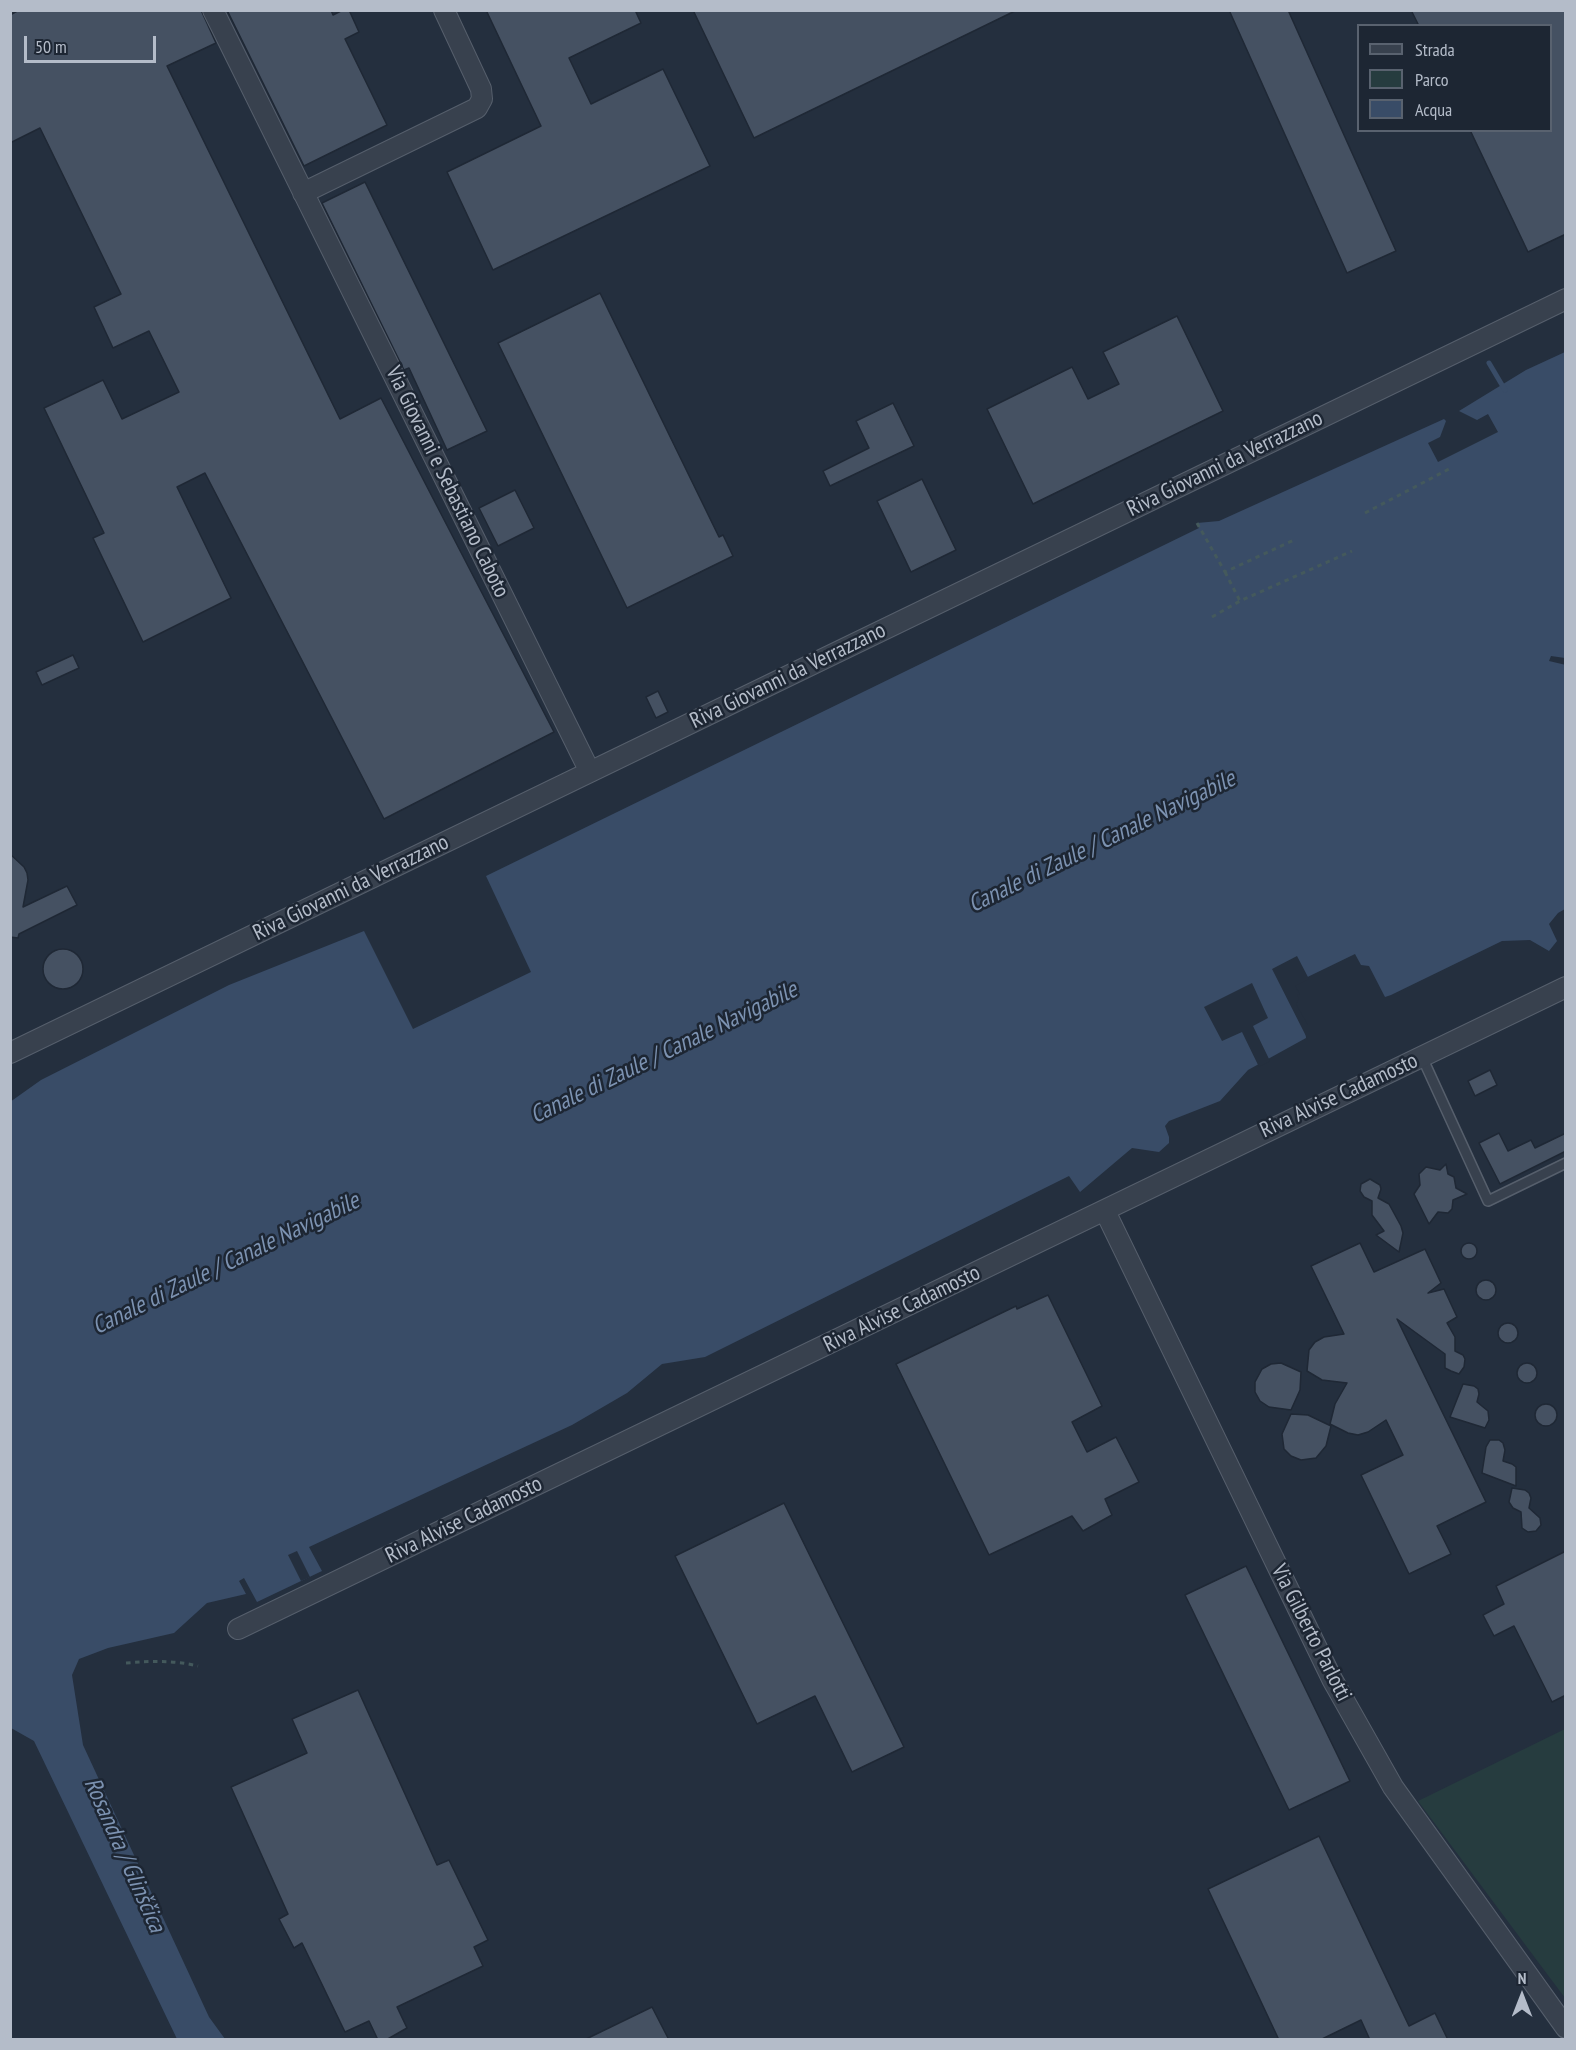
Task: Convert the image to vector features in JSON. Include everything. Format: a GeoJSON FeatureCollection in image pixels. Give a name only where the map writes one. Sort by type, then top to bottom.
{"type":"FeatureCollection","features":[{"type":"Feature","properties":{"kind":"street","name":"Via Giovanni e Sebastiano Caboto"},"geometry":{"type":"LineString","coordinates":[[213,10],[590,772]]}},
{"type":"Feature","properties":{"kind":"street"},"geometry":{"type":"LineString","coordinates":[[303,193],[474,110],[482,99],[480,86],[444,10]]}},
{"type":"Feature","properties":{"kind":"street","name":"Riva Giovanni da Verrazzano"},"geometry":{"type":"LineString","coordinates":[[10,1053],[1566,299]]}},
{"type":"Feature","properties":{"kind":"street","name":"Riva Alvise Cadamosto"},"geometry":{"type":"LineString","coordinates":[[238,1629],[1566,987]]}},
{"type":"Feature","properties":{"kind":"street","name":"Via Gilberto Parlotti"},"geometry":{"type":"LineString","coordinates":[[1105,1211],[1332,1679],[1394,1786],[1566,2028]]}},
{"type":"Feature","properties":{"kind":"lane"},"geometry":{"type":"LineString","coordinates":[[1422,1057],[1488,1201],[1566,1163]]}},
{"type":"Feature","properties":{"kind":"path"},"geometry":{"type":"LineString","coordinates":[[1365,513],[1451,468]]}},
{"type":"Feature","properties":{"kind":"path"},"geometry":{"type":"LineString","coordinates":[[1197,523],[1240,601]]}},
{"type":"Feature","properties":{"kind":"path"},"geometry":{"type":"LineString","coordinates":[[1225,573],[1294,540]]}},
{"type":"Feature","properties":{"kind":"path"},"geometry":{"type":"LineString","coordinates":[[1212,617],[1240,601],[1352,551]]}},
{"type":"Feature","properties":{"kind":"path"},"geometry":{"type":"LineString","coordinates":[[126,1663],[162,1660],[198,1666]]}},
{"type":"Feature","properties":{"kind":"green space"},"geometry":{"type":"Polygon","coordinates":[[[1565,1729],[1565,1998],[1418,1801],[1565,1729]]]}},
{"type":"Feature","properties":{"kind":"water"},"geometry":{"type":"Polygon","coordinates":[[[1565,352],[1565,658],[1551,656],[1549,661],[1566,665],[1565,909],[1558,913],[1549,924],[1557,941],[1549,951],[1530,940],[1502,941],[1385,997],[1369,966],[1361,965],[1355,954],[1291,985],[1293,1004],[1305,1026],[1306,1038],[1248,1070],[1220,1101],[1169,1121],[1165,1126],[1169,1143],[1159,1152],[1132,1148],[1080,1192],[1069,1176],[705,1357],[662,1364],[627,1393],[572,1425],[309,1547],[322,1571],[257,1602],[244,1578],[239,1581],[246,1594],[207,1603],[174,1633],[108,1648],[79,1659],[72,1675],[83,1745],[209,2017],[225,2039],[177,2039],[34,1741],[11,1728],[10,1102],[41,1080],[229,985],[364,931],[413,1029],[531,972],[486,876],[1199,528],[1197,523],[1219,521],[1444,419],[1446,421],[1440,437],[1428,443],[1438,462],[1498,432],[1488,414],[1477,420],[1459,411],[1526,370],[1565,352]]]}},
{"type":"Feature","properties":{"kind":"pier"},"geometry":{"type":"Polygon","coordinates":[[[1297,956],[1309,979],[1295,986],[1300,994],[1297,995],[1299,999],[1296,1004],[1308,1025],[1308,1040],[1272,969],[1297,956]]]}},
{"type":"Feature","properties":{"kind":"pier"},"geometry":{"type":"Polygon","coordinates":[[[1252,983],[1268,1018],[1253,1026],[1270,1061],[1259,1067],[1242,1032],[1222,1041],[1204,1007],[1252,983]]]}},
{"type":"Feature","properties":{"kind":"pier"},"geometry":{"type":"Polygon","coordinates":[[[297,1551],[310,1577],[301,1581],[288,1555],[297,1551]]]}},
{"type":"Feature","properties":{"kind":"building"},"geometry":{"type":"Polygon","coordinates":[[[19,10],[201,10],[216,43],[167,66],[340,419],[381,398],[554,732],[384,819],[205,473],[177,487],[231,598],[143,642],[93,538],[104,533],[44,408],[103,380],[122,419],[179,392],[149,331],[113,348],[94,307],[121,294],[40,128],[10,143],[10,15],[19,10]]]}},
{"type":"Feature","properties":{"kind":"building"},"geometry":{"type":"Polygon","coordinates":[[[227,10],[331,10],[333,15],[349,10],[359,32],[345,39],[387,125],[304,166],[227,10]]]}},
{"type":"Feature","properties":{"kind":"building"},"geometry":{"type":"Polygon","coordinates":[[[486,10],[635,10],[641,23],[569,58],[591,104],[663,69],[710,166],[493,270],[447,172],[541,126],[486,10]]]}},
{"type":"Feature","properties":{"kind":"building"},"geometry":{"type":"Polygon","coordinates":[[[693,10],[1017,10],[754,138],[693,10]]]}},
{"type":"Feature","properties":{"kind":"building"},"geometry":{"type":"Polygon","coordinates":[[[1229,10],[1288,10],[1396,251],[1347,273],[1229,10]]]}},
{"type":"Feature","properties":{"kind":"building"},"geometry":{"type":"Polygon","coordinates":[[[1411,10],[1566,10],[1566,234],[1528,252],[1471,132],[1552,132],[1552,24],[1418,24],[1411,10]]]}},
{"type":"Feature","properties":{"kind":"building"},"geometry":{"type":"Polygon","coordinates":[[[365,182],[487,431],[447,450],[409,368],[404,370],[322,203],[365,182]]]}},
{"type":"Feature","properties":{"kind":"building"},"geometry":{"type":"Polygon","coordinates":[[[600,293],[719,537],[723,535],[733,556],[627,608],[498,343],[600,293]]]}},
{"type":"Feature","properties":{"kind":"building"},"geometry":{"type":"Polygon","coordinates":[[[1177,316],[1223,411],[1033,504],[987,409],[1072,367],[1088,399],[1119,384],[1103,352],[1177,316]]]}},
{"type":"Feature","properties":{"kind":"building"},"geometry":{"type":"Polygon","coordinates":[[[893,403],[914,446],[830,486],[823,471],[869,448],[856,421],[893,403]]]}},
{"type":"Feature","properties":{"kind":"building"},"geometry":{"type":"Polygon","coordinates":[[[922,479],[956,550],[911,572],[877,501],[922,479]]]}},
{"type":"Feature","properties":{"kind":"building"},"geometry":{"type":"Polygon","coordinates":[[[515,490],[534,528],[498,546],[479,508],[515,490]]]}},
{"type":"Feature","properties":{"kind":"building"},"geometry":{"type":"Polygon","coordinates":[[[73,655],[79,668],[42,685],[36,672],[73,655]]]}},
{"type":"Feature","properties":{"kind":"building"},"geometry":{"type":"Polygon","coordinates":[[[658,691],[668,712],[656,718],[646,697],[658,691]]]}},
{"type":"Feature","properties":{"kind":"building"},"geometry":{"type":"Polygon","coordinates":[[[10,854],[27,873],[28,880],[23,907],[67,886],[77,905],[19,934],[18,938],[10,937],[10,854]]]}},
{"type":"Feature","properties":{"kind":"building"},"geometry":{"type":"Polygon","coordinates":[[[63,949],[77,955],[83,969],[77,983],[63,989],[49,983],[43,969],[49,955],[63,949]]]}},
{"type":"Feature","properties":{"kind":"building"},"geometry":{"type":"Polygon","coordinates":[[[1490,1070],[1497,1085],[1475,1096],[1468,1081],[1490,1070]]]}},
{"type":"Feature","properties":{"kind":"building"},"geometry":{"type":"Polygon","coordinates":[[[1499,1133],[1508,1151],[1531,1140],[1535,1148],[1566,1133],[1566,1151],[1500,1184],[1479,1143],[1499,1133]]]}},
{"type":"Feature","properties":{"kind":"building"},"geometry":{"type":"Polygon","coordinates":[[[1446,1164],[1448,1174],[1454,1177],[1456,1188],[1467,1194],[1453,1200],[1452,1209],[1448,1213],[1438,1212],[1429,1224],[1414,1194],[1420,1185],[1419,1174],[1426,1167],[1440,1170],[1446,1164]]]}},
{"type":"Feature","properties":{"kind":"building"},"geometry":{"type":"Polygon","coordinates":[[[1370,1179],[1380,1185],[1378,1198],[1389,1204],[1401,1226],[1403,1233],[1399,1252],[1376,1235],[1384,1231],[1372,1215],[1372,1201],[1364,1197],[1360,1191],[1361,1184],[1370,1179]]]}},
{"type":"Feature","properties":{"kind":"building"},"geometry":{"type":"Polygon","coordinates":[[[1360,1243],[1374,1272],[1425,1249],[1441,1283],[1428,1293],[1444,1289],[1457,1317],[1447,1323],[1455,1337],[1455,1351],[1463,1355],[1465,1359],[1464,1367],[1459,1374],[1445,1368],[1445,1354],[1397,1319],[1486,1502],[1437,1526],[1451,1554],[1409,1574],[1361,1475],[1403,1455],[1386,1420],[1368,1432],[1358,1435],[1330,1424],[1335,1404],[1347,1383],[1322,1380],[1307,1371],[1309,1350],[1315,1342],[1324,1337],[1344,1334],[1311,1266],[1360,1243]]]}},
{"type":"Feature","properties":{"kind":"building"},"geometry":{"type":"Polygon","coordinates":[[[1466,1243],[1472,1243],[1477,1251],[1475,1257],[1466,1259],[1461,1254],[1461,1248],[1466,1243]]]}},
{"type":"Feature","properties":{"kind":"building"},"geometry":{"type":"Polygon","coordinates":[[[1482,1280],[1490,1280],[1496,1286],[1496,1294],[1490,1300],[1482,1300],[1476,1294],[1476,1286],[1482,1280]]]}},
{"type":"Feature","properties":{"kind":"building"},"geometry":{"type":"Polygon","coordinates":[[[1048,1295],[1102,1406],[1072,1422],[1087,1452],[1116,1437],[1139,1482],[1105,1499],[1112,1515],[1083,1531],[1072,1516],[989,1555],[896,1364],[1016,1306],[1017,1309],[1048,1295]]]}},
{"type":"Feature","properties":{"kind":"building"},"geometry":{"type":"Polygon","coordinates":[[[1508,1323],[1515,1326],[1518,1333],[1515,1340],[1508,1343],[1501,1340],[1498,1333],[1501,1326],[1508,1323]]]}},
{"type":"Feature","properties":{"kind":"building"},"geometry":{"type":"Polygon","coordinates":[[[1281,1363],[1301,1372],[1300,1390],[1291,1410],[1269,1407],[1260,1401],[1255,1392],[1255,1382],[1262,1369],[1271,1364],[1281,1363]]]}},
{"type":"Feature","properties":{"kind":"building"},"geometry":{"type":"Polygon","coordinates":[[[1527,1363],[1534,1366],[1537,1373],[1534,1380],[1527,1383],[1520,1380],[1517,1373],[1520,1366],[1527,1363]]]}},
{"type":"Feature","properties":{"kind":"building"},"geometry":{"type":"Polygon","coordinates":[[[1463,1384],[1478,1389],[1477,1402],[1488,1411],[1489,1420],[1485,1428],[1450,1417],[1463,1384]]]}},
{"type":"Feature","properties":{"kind":"building"},"geometry":{"type":"Polygon","coordinates":[[[1546,1404],[1554,1407],[1557,1415],[1554,1423],[1546,1426],[1538,1423],[1535,1415],[1538,1407],[1546,1404]]]}},
{"type":"Feature","properties":{"kind":"building"},"geometry":{"type":"Polygon","coordinates":[[[1291,1414],[1308,1415],[1331,1426],[1326,1446],[1316,1458],[1301,1460],[1291,1456],[1284,1449],[1282,1434],[1291,1414]]]}},
{"type":"Feature","properties":{"kind":"building"},"geometry":{"type":"Polygon","coordinates":[[[1490,1440],[1499,1440],[1503,1443],[1505,1450],[1503,1461],[1516,1467],[1516,1486],[1482,1473],[1486,1447],[1490,1440]]]}},
{"type":"Feature","properties":{"kind":"building"},"geometry":{"type":"Polygon","coordinates":[[[1512,1488],[1529,1493],[1531,1498],[1529,1508],[1540,1518],[1541,1525],[1536,1531],[1528,1532],[1522,1528],[1521,1512],[1513,1508],[1509,1502],[1512,1488]]]}},
{"type":"Feature","properties":{"kind":"building"},"geometry":{"type":"Polygon","coordinates":[[[784,1503],[904,1747],[852,1772],[815,1696],[757,1724],[675,1556],[784,1503]]]}},
{"type":"Feature","properties":{"kind":"building"},"geometry":{"type":"Polygon","coordinates":[[[1566,1551],[1566,1695],[1552,1702],[1514,1626],[1494,1636],[1483,1615],[1504,1604],[1496,1586],[1566,1551]]]}},
{"type":"Feature","properties":{"kind":"building"},"geometry":{"type":"Polygon","coordinates":[[[1246,1566],[1350,1781],[1289,1810],[1185,1595],[1246,1566]]]}},
{"type":"Feature","properties":{"kind":"building"},"geometry":{"type":"Polygon","coordinates":[[[358,1690],[437,1865],[449,1860],[488,1940],[474,1947],[483,1966],[397,2007],[407,2028],[386,2040],[378,2040],[369,2021],[345,2032],[302,1943],[294,1948],[279,1919],[288,1914],[231,1787],[307,1753],[292,1719],[358,1690]]]}},
{"type":"Feature","properties":{"kind":"building"},"geometry":{"type":"Polygon","coordinates":[[[1319,1836],[1409,2026],[1435,2013],[1448,2040],[1370,2040],[1361,2020],[1320,2040],[1279,2040],[1208,1889],[1319,1836]]]}},
{"type":"Feature","properties":{"kind":"building"},"geometry":{"type":"Polygon","coordinates":[[[652,2007],[669,2040],[584,2040],[652,2007]]]}},
{"type":"Feature","properties":{"kind":"waterway"},"geometry":{"type":"LineString","coordinates":[[1489,363],[1505,390]]}},
{"type":"Feature","properties":{"kind":"water label","name":"Canale di Zaule / Canale Navigabile"},"geometry":{"type":"Point","coordinates":[1102,842]}},
{"type":"Feature","properties":{"kind":"water label","name":"Canale di Zaule / Canale Navigabile"},"geometry":{"type":"Point","coordinates":[664,1053]}},
{"type":"Feature","properties":{"kind":"water label","name":"Canale di Zaule / Canale Navigabile"},"geometry":{"type":"Point","coordinates":[226,1264]}},
{"type":"Feature","properties":{"kind":"water label","name":"Rosandra / Glinščica"},"geometry":{"type":"Point","coordinates":[124,1855]}}]}
